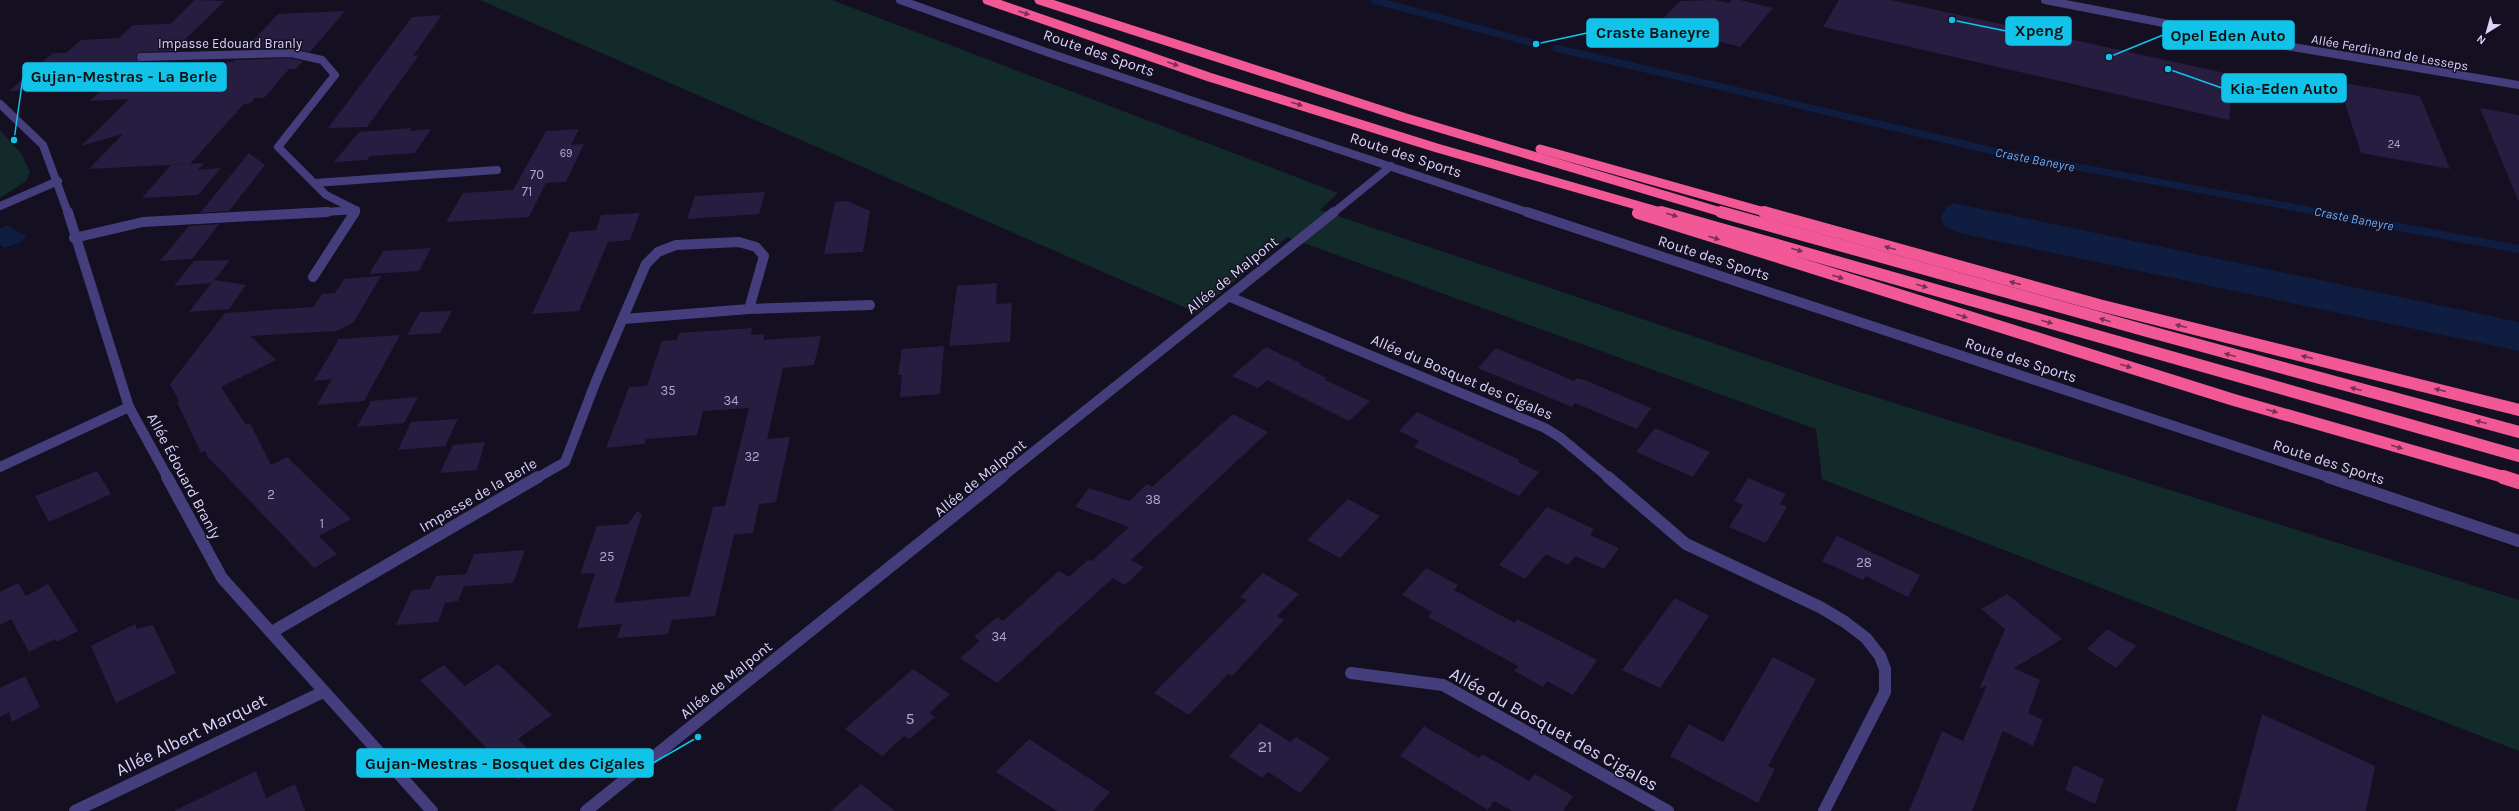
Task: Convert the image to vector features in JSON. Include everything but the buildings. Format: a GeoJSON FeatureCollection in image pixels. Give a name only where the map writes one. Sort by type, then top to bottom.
{"type":"FeatureCollection","features":[{"type":"Feature","properties":{"kind":"highway"},"geometry":{"type":"LineString","coordinates":[[987,0],[1209,77],[1437,148],[1764,254],[2227,397],[2519,482]]}},
{"type":"Feature","properties":{"kind":"highway"},"geometry":{"type":"LineString","coordinates":[[1039,0],[1252,70],[1653,191],[2144,331],[2519,432]]}},
{"type":"Feature","properties":{"kind":"highway"},"geometry":{"type":"LineString","coordinates":[[1252,70],[2099,305],[2519,410]]}},
{"type":"Feature","properties":{"kind":"highway"},"geometry":{"type":"LineString","coordinates":[[1437,148],[2519,456]]}},
{"type":"Feature","properties":{"kind":"street","name":"Route des Sports"},"geometry":{"type":"LineString","coordinates":[[900,0],[1052,54],[2519,541]]}},
{"type":"Feature","properties":{"kind":"street","name":"Allée Ferdinand de Lesseps"},"geometry":{"type":"LineString","coordinates":[[2045,0],[2058,1],[2251,40],[2519,86]]}},
{"type":"Feature","properties":{"kind":"street","name":"Impasse Edouard Branly"},"geometry":{"type":"LineString","coordinates":[[141,57],[291,53],[314,56],[329,63],[335,75],[278,148],[326,195],[356,210]]}},
{"type":"Feature","properties":{"kind":"street","name":"Allée Édouard Branly"},"geometry":{"type":"LineString","coordinates":[[0,104],[43,145],[58,181],[74,238],[129,407],[222,578],[272,632],[323,692],[432,811]]}},
{"type":"Feature","properties":{"kind":"street","name":"Allée de Malpont"},"geometry":{"type":"LineString","coordinates":[[586,811],[1230,297],[1391,166]]}},
{"type":"Feature","properties":{"kind":"street"},"geometry":{"type":"LineString","coordinates":[[315,184],[497,170]]}},
{"type":"Feature","properties":{"kind":"street"},"geometry":{"type":"LineString","coordinates":[[0,206],[58,181]]}},
{"type":"Feature","properties":{"kind":"street"},"geometry":{"type":"LineString","coordinates":[[74,238],[143,222],[356,210]]}},
{"type":"Feature","properties":{"kind":"street"},"geometry":{"type":"LineString","coordinates":[[313,277],[356,210]]}},
{"type":"Feature","properties":{"kind":"street","name":"Impasse de la Berle"},"geometry":{"type":"LineString","coordinates":[[272,632],[565,462],[596,381],[624,319],[646,264],[658,252],[676,245],[739,242],[756,247],[764,256],[749,309]]}},
{"type":"Feature","properties":{"kind":"street","name":"Allée du Bosquet des Cigales"},"geometry":{"type":"LineString","coordinates":[[1230,297],[1545,428],[1561,438],[1686,544],[1709,558],[1848,622],[1880,656],[1886,673],[1885,692],[1824,811]]}},
{"type":"Feature","properties":{"kind":"street"},"geometry":{"type":"LineString","coordinates":[[624,319],[749,309],[870,305]]}},
{"type":"Feature","properties":{"kind":"street"},"geometry":{"type":"LineString","coordinates":[[0,467],[129,407]]}},
{"type":"Feature","properties":{"kind":"street","name":"Allée du Bosquet des Cigales"},"geometry":{"type":"LineString","coordinates":[[1351,673],[1443,685],[1668,811]]}},
{"type":"Feature","properties":{"kind":"street","name":"Allée Albert Marquet"},"geometry":{"type":"LineString","coordinates":[[75,811],[323,692]]}},
{"type":"Feature","properties":{"kind":"green space"},"geometry":{"type":"Polygon","coordinates":[[[480,0],[832,0],[1338,193],[1320,210],[1837,385],[2519,600],[2519,751],[1822,479],[1816,429],[1287,237],[1197,313],[480,0]]]}},
{"type":"Feature","properties":{"kind":"green space"},"geometry":{"type":"Polygon","coordinates":[[[0,130],[21,153],[30,172],[26,181],[0,198],[0,130]]]}},
{"type":"Feature","properties":{"kind":"water"},"geometry":{"type":"Polygon","coordinates":[[[1953,203],[2519,322],[2519,351],[1959,233],[1943,225],[1941,216],[1946,208],[1953,203]]]}},
{"type":"Feature","properties":{"kind":"water"},"geometry":{"type":"Polygon","coordinates":[[[7,225],[27,237],[19,243],[4,248],[0,245],[0,229],[7,225]]]}},
{"type":"Feature","properties":{"kind":"waterway","name":"Craste Baneyre"},"geometry":{"type":"LineString","coordinates":[[1374,0],[1536,44]]}},
{"type":"Feature","properties":{"kind":"waterway","name":"Craste Baneyre"},"geometry":{"type":"LineString","coordinates":[[1556,48],[1998,152],[2324,213]]}},
{"type":"Feature","properties":{"kind":"waterway","name":"Craste Baneyre"},"geometry":{"type":"LineString","coordinates":[[2318,212],[2519,249]]}},
{"type":"Feature","properties":{"kind":"place","name":"Xpeng"},"geometry":{"type":"Point","coordinates":[1952,20]}},
{"type":"Feature","properties":{"kind":"place","name":"Craste Baneyre"},"geometry":{"type":"Point","coordinates":[1536,44]}},
{"type":"Feature","properties":{"kind":"place","name":"Opel Eden Auto"},"geometry":{"type":"Point","coordinates":[2109,57]}},
{"type":"Feature","properties":{"kind":"place","name":"Kia-Eden Auto"},"geometry":{"type":"Point","coordinates":[2168,69]}},
{"type":"Feature","properties":{"kind":"place","name":"Gujan-Mestras - La Berle"},"geometry":{"type":"Point","coordinates":[14,140]}},
{"type":"Feature","properties":{"kind":"place","name":"Gujan-Mestras - Bosquet des Cigales"},"geometry":{"type":"Point","coordinates":[698,737]}}]}
